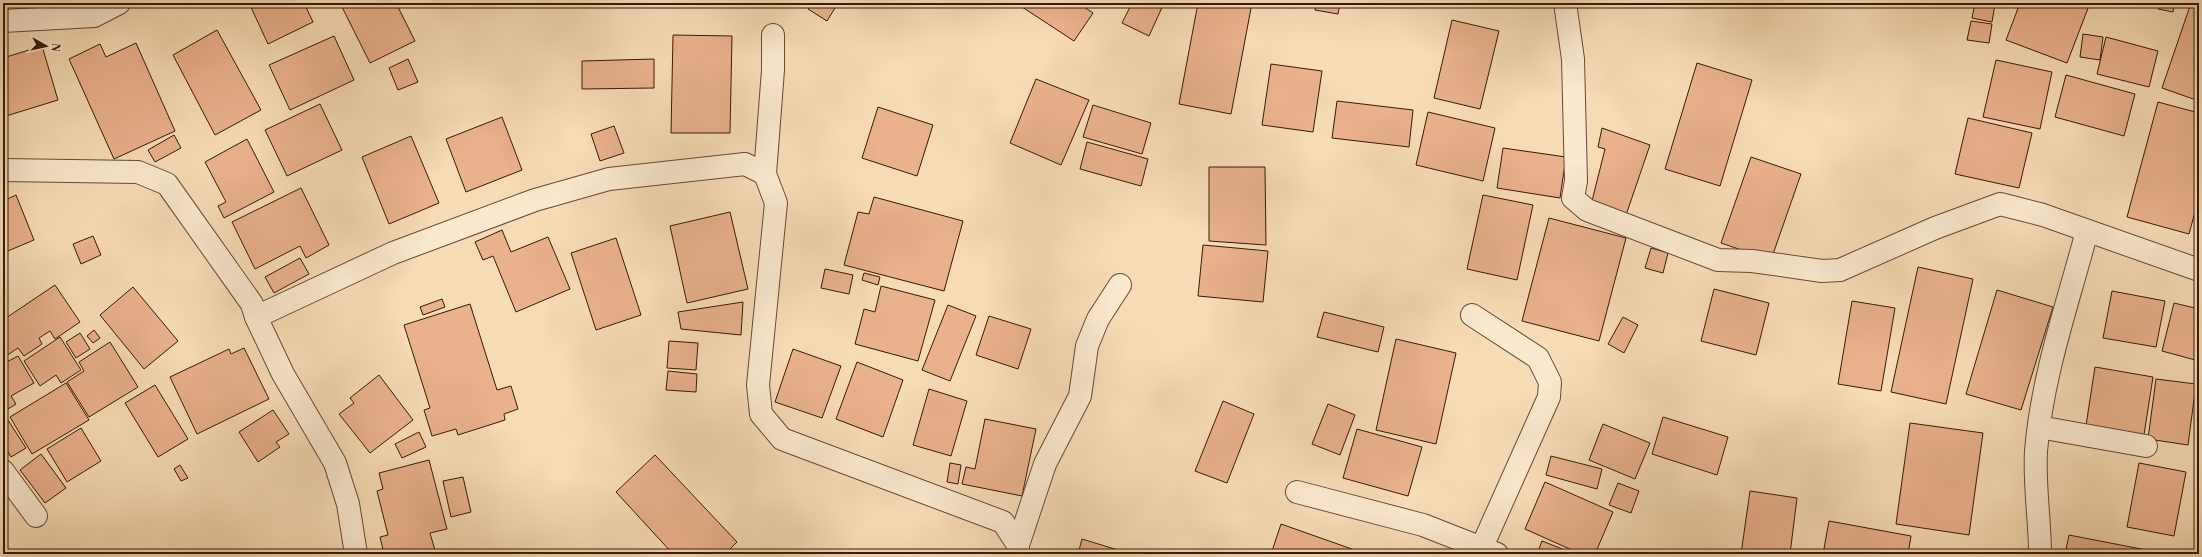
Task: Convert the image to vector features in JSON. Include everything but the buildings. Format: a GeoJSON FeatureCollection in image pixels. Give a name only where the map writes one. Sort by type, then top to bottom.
{"type":"FeatureCollection","features":[{"type":"Feature","properties":{"kind":"street"},"geometry":{"type":"LineString","coordinates":[[3,21],[94,16],[116,3]]}},
{"type":"Feature","properties":{"kind":"street"},"geometry":{"type":"LineString","coordinates":[[1565,3],[1573,59],[1576,181],[1573,198],[1587,210],[1718,260],[1752,261],[1822,271],[1840,270],[1935,228],[2000,204],[2043,215],[2199,270]]}},
{"type":"Feature","properties":{"kind":"street"},"geometry":{"type":"LineString","coordinates":[[773,35],[773,70],[765,174],[776,203],[758,385],[761,414],[782,439],[1003,522],[1018,550]]}},
{"type":"Feature","properties":{"kind":"street"},"geometry":{"type":"LineString","coordinates":[[256,317],[393,253],[535,200],[609,179],[745,164],[765,174]]}},
{"type":"Feature","properties":{"kind":"street"},"geometry":{"type":"LineString","coordinates":[[3,170],[138,172],[167,184],[252,304],[256,317],[283,374],[335,463],[348,504],[356,554]]}},
{"type":"Feature","properties":{"kind":"street"},"geometry":{"type":"LineString","coordinates":[[2040,554],[2036,452],[2039,427],[2046,383],[2087,231]]}},
{"type":"Feature","properties":{"kind":"street"},"geometry":{"type":"LineString","coordinates":[[1018,550],[1045,464],[1080,396],[1087,346],[1098,319],[1120,285]]}},
{"type":"Feature","properties":{"kind":"street"},"geometry":{"type":"LineString","coordinates":[[1297,492],[1423,525],[1489,551],[1549,397],[1550,382],[1538,358],[1472,316]]}},
{"type":"Feature","properties":{"kind":"street"},"geometry":{"type":"LineString","coordinates":[[2039,427],[2146,446]]}},
{"type":"Feature","properties":{"kind":"street"},"geometry":{"type":"LineString","coordinates":[[3,471],[36,516]]}}]}
